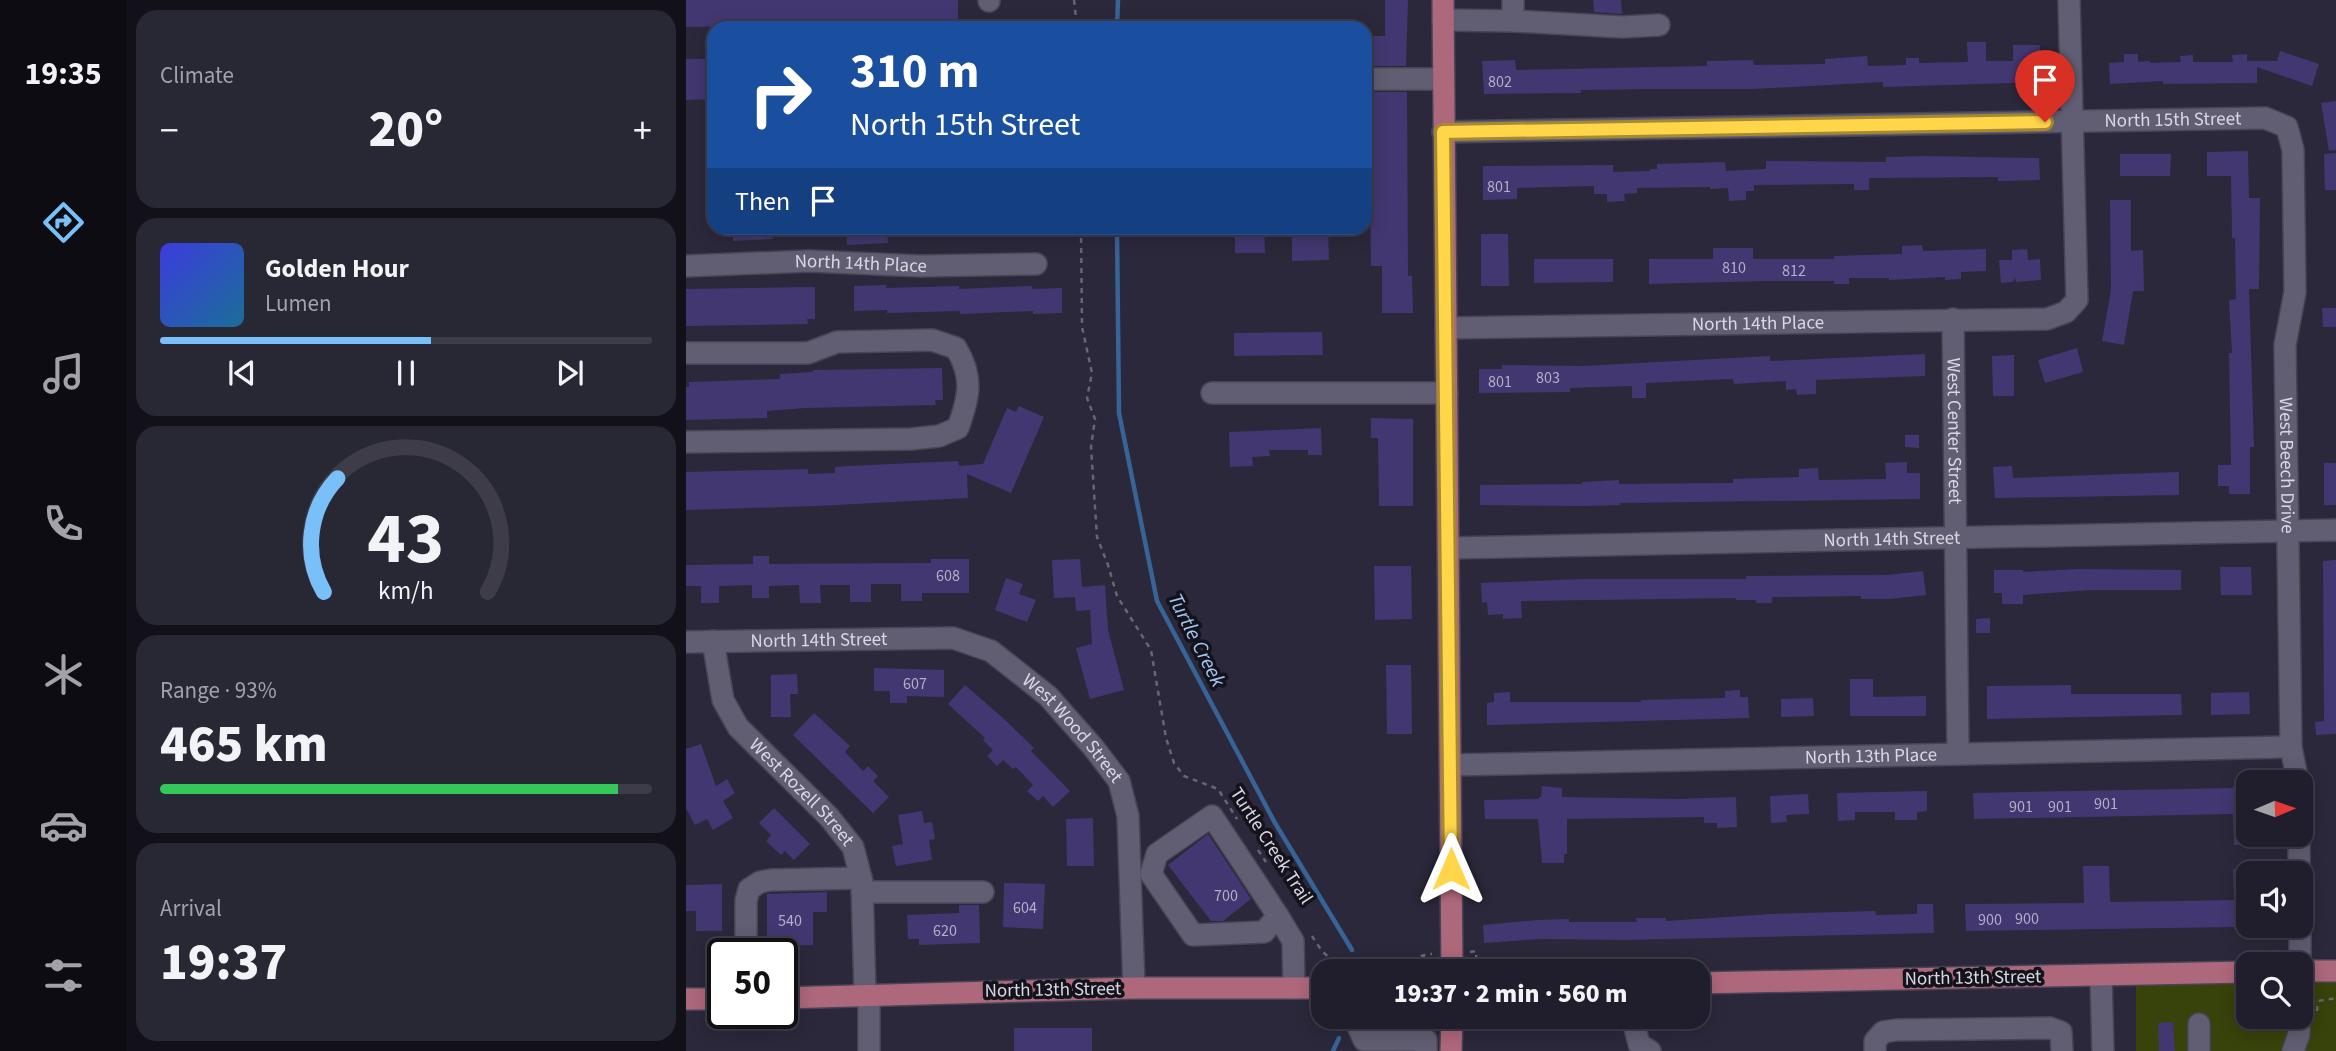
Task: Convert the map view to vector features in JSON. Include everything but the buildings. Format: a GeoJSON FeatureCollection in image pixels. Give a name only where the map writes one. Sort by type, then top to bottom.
{"type":"FeatureCollection","features":[{"type":"Feature","properties":{"kind":"main road"},"geometry":{"type":"LineString","coordinates":[[1443,10],[1452,959]]}},
{"type":"Feature","properties":{"kind":"main road"},"geometry":{"type":"LineString","coordinates":[[2313,971],[2336,971]]}},
{"type":"Feature","properties":{"kind":"main road","name":"North 13th Street"},"geometry":{"type":"LineString","coordinates":[[1710,983],[2236,972]]}},
{"type":"Feature","properties":{"kind":"main road","name":"North 13th Street"},"geometry":{"type":"LineString","coordinates":[[798,997],[1134,988],[1311,988]]}},
{"type":"Feature","properties":{"kind":"main road"},"geometry":{"type":"LineString","coordinates":[[686,999],[707,999]]}},
{"type":"Feature","properties":{"kind":"main road"},"geometry":{"type":"LineString","coordinates":[[1451,1051],[1452,1029]]}},
{"type":"Feature","properties":{"kind":"street"},"geometry":{"type":"LineString","coordinates":[[2069,0],[2073,122]]}},
{"type":"Feature","properties":{"kind":"street"},"geometry":{"type":"LineString","coordinates":[[1443,10],[1513,10],[1622,27],[1659,24]]}},
{"type":"Feature","properties":{"kind":"street"},"geometry":{"type":"LineString","coordinates":[[1372,79],[1443,79]]}},
{"type":"Feature","properties":{"kind":"street","name":"North 15th Street"},"geometry":{"type":"LineString","coordinates":[[1443,132],[2265,118],[2287,127],[2293,150]]}},
{"type":"Feature","properties":{"kind":"street","name":"North 14th Place"},"geometry":{"type":"LineString","coordinates":[[1446,328],[1954,318],[2047,319],[2066,312],[2077,300],[2073,122]]}},
{"type":"Feature","properties":{"kind":"street","name":"West Beech Drive"},"geometry":{"type":"LineString","coordinates":[[2293,150],[2295,292],[2286,345],[2291,747],[2296,770]]}},
{"type":"Feature","properties":{"kind":"street","name":"North 14th Place"},"geometry":{"type":"LineString","coordinates":[[686,266],[809,261],[921,266],[1036,264]]}},
{"type":"Feature","properties":{"kind":"street","name":"West Center Street"},"geometry":{"type":"LineString","coordinates":[[1954,318],[1958,752]]}},
{"type":"Feature","properties":{"kind":"street"},"geometry":{"type":"LineString","coordinates":[[686,353],[808,352],[837,342],[932,341],[956,348],[967,366],[968,401],[958,428],[939,436],[686,442]]}},
{"type":"Feature","properties":{"kind":"street"},"geometry":{"type":"LineString","coordinates":[[1212,393],[1447,393]]}},
{"type":"Feature","properties":{"kind":"street","name":"North 14th Street"},"geometry":{"type":"LineString","coordinates":[[1448,548],[2336,530]]}},
{"type":"Feature","properties":{"kind":"street","name":"North 14th Street"},"geometry":{"type":"LineString","coordinates":[[686,642],[953,638]]}},
{"type":"Feature","properties":{"kind":"street","name":"West Wood Street"},"geometry":{"type":"LineString","coordinates":[[953,638],[991,651],[1048,696],[1119,781],[1141,874],[1134,988]]}},
{"type":"Feature","properties":{"kind":"street","name":"West Rozell Street"},"geometry":{"type":"LineString","coordinates":[[713,641],[723,700],[738,727],[829,817],[853,847],[861,885],[869,1051]]}},
{"type":"Feature","properties":{"kind":"street","name":"North 13th Place"},"geometry":{"type":"LineString","coordinates":[[1451,765],[1958,752],[2291,747]]}},
{"type":"Feature","properties":{"kind":"street"},"geometry":{"type":"LineString","coordinates":[[1278,916],[1264,932],[1193,935],[1141,874],[1157,854],[1212,816],[1278,916],[1293,941],[1294,988]]}},
{"type":"Feature","properties":{"kind":"street"},"geometry":{"type":"LineString","coordinates":[[746,938],[746,901],[749,889],[760,882],[771,880],[983,892]]}},
{"type":"Feature","properties":{"kind":"street"},"geometry":{"type":"LineString","coordinates":[[2101,976],[2103,1051]]}},
{"type":"Feature","properties":{"kind":"street"},"geometry":{"type":"LineString","coordinates":[[2199,1024],[2199,1051]]}},
{"type":"Feature","properties":{"kind":"street"},"geometry":{"type":"LineString","coordinates":[[1875,1051],[1875,1041],[1883,1032],[1896,1030],[2037,1028],[2050,1028],[2061,1032],[2062,1051]]}},
{"type":"Feature","properties":{"kind":"street"},"geometry":{"type":"LineString","coordinates":[[1359,1029],[1364,1040],[1426,1040],[1426,1051]]}},
{"type":"Feature","properties":{"kind":"street"},"geometry":{"type":"LineString","coordinates":[[1399,1029],[1399,1040]]}},
{"type":"Feature","properties":{"kind":"street"},"geometry":{"type":"LineString","coordinates":[[1635,1029],[1639,1044],[1650,1051]]}},
{"type":"Feature","properties":{"kind":"street"},"geometry":{"type":"LineString","coordinates":[[2293,1051],[2299,1029]]}},
{"type":"Feature","properties":{"kind":"path"},"geometry":{"type":"LineString","coordinates":[[1074,0],[1076,21]]}},
{"type":"Feature","properties":{"kind":"path","name":"Turtle Creek Trail"},"geometry":{"type":"LineString","coordinates":[[1081,235],[1082,327],[1092,373],[1087,398],[1095,419],[1091,447],[1097,537],[1117,596],[1151,650],[1166,738],[1174,763],[1184,776],[1218,789],[1240,826]]}},
{"type":"Feature","properties":{"kind":"path","name":"Turtle Creek Trail"},"geometry":{"type":"LineString","coordinates":[[1253,846],[1263,856],[1267,865]]}},
{"type":"Feature","properties":{"kind":"path"},"geometry":{"type":"LineString","coordinates":[[1312,936],[1327,957],[1333,959]]}},
{"type":"Feature","properties":{"kind":"path"},"geometry":{"type":"LineString","coordinates":[[1472,951],[1476,951],[1476,959]]}},
{"type":"Feature","properties":{"kind":"path"},"geometry":{"type":"LineString","coordinates":[[1410,959],[1426,954],[1426,959]]}},
{"type":"Feature","properties":{"kind":"path"},"geometry":{"type":"LineString","coordinates":[[2313,998],[2318,1001],[2336,998]]}},
{"type":"Feature","properties":{"kind":"green space"},"geometry":{"type":"Polygon","coordinates":[[[2313,973],[2336,973],[2336,1051],[2136,1051],[2136,976],[2236,974],[2236,1029],[2313,1029],[2313,973]]]}},
{"type":"Feature","properties":{"kind":"waterway","name":"Turtle Creek"},"geometry":{"type":"LineString","coordinates":[[1117,21],[1118,0]]}},
{"type":"Feature","properties":{"kind":"waterway","name":"Turtle Creek"},"geometry":{"type":"LineString","coordinates":[[1117,235],[1119,413],[1157,601],[1275,823],[1352,950]]}},
{"type":"Feature","properties":{"kind":"waterway","name":"Turtle Creek"},"geometry":{"type":"LineString","coordinates":[[1333,1051],[1339,1038]]}},
{"type":"Feature","properties":{"kind":"route"},"geometry":{"type":"LineString","coordinates":[[1451,869],[1443,132],[2045,122]]}}]}
